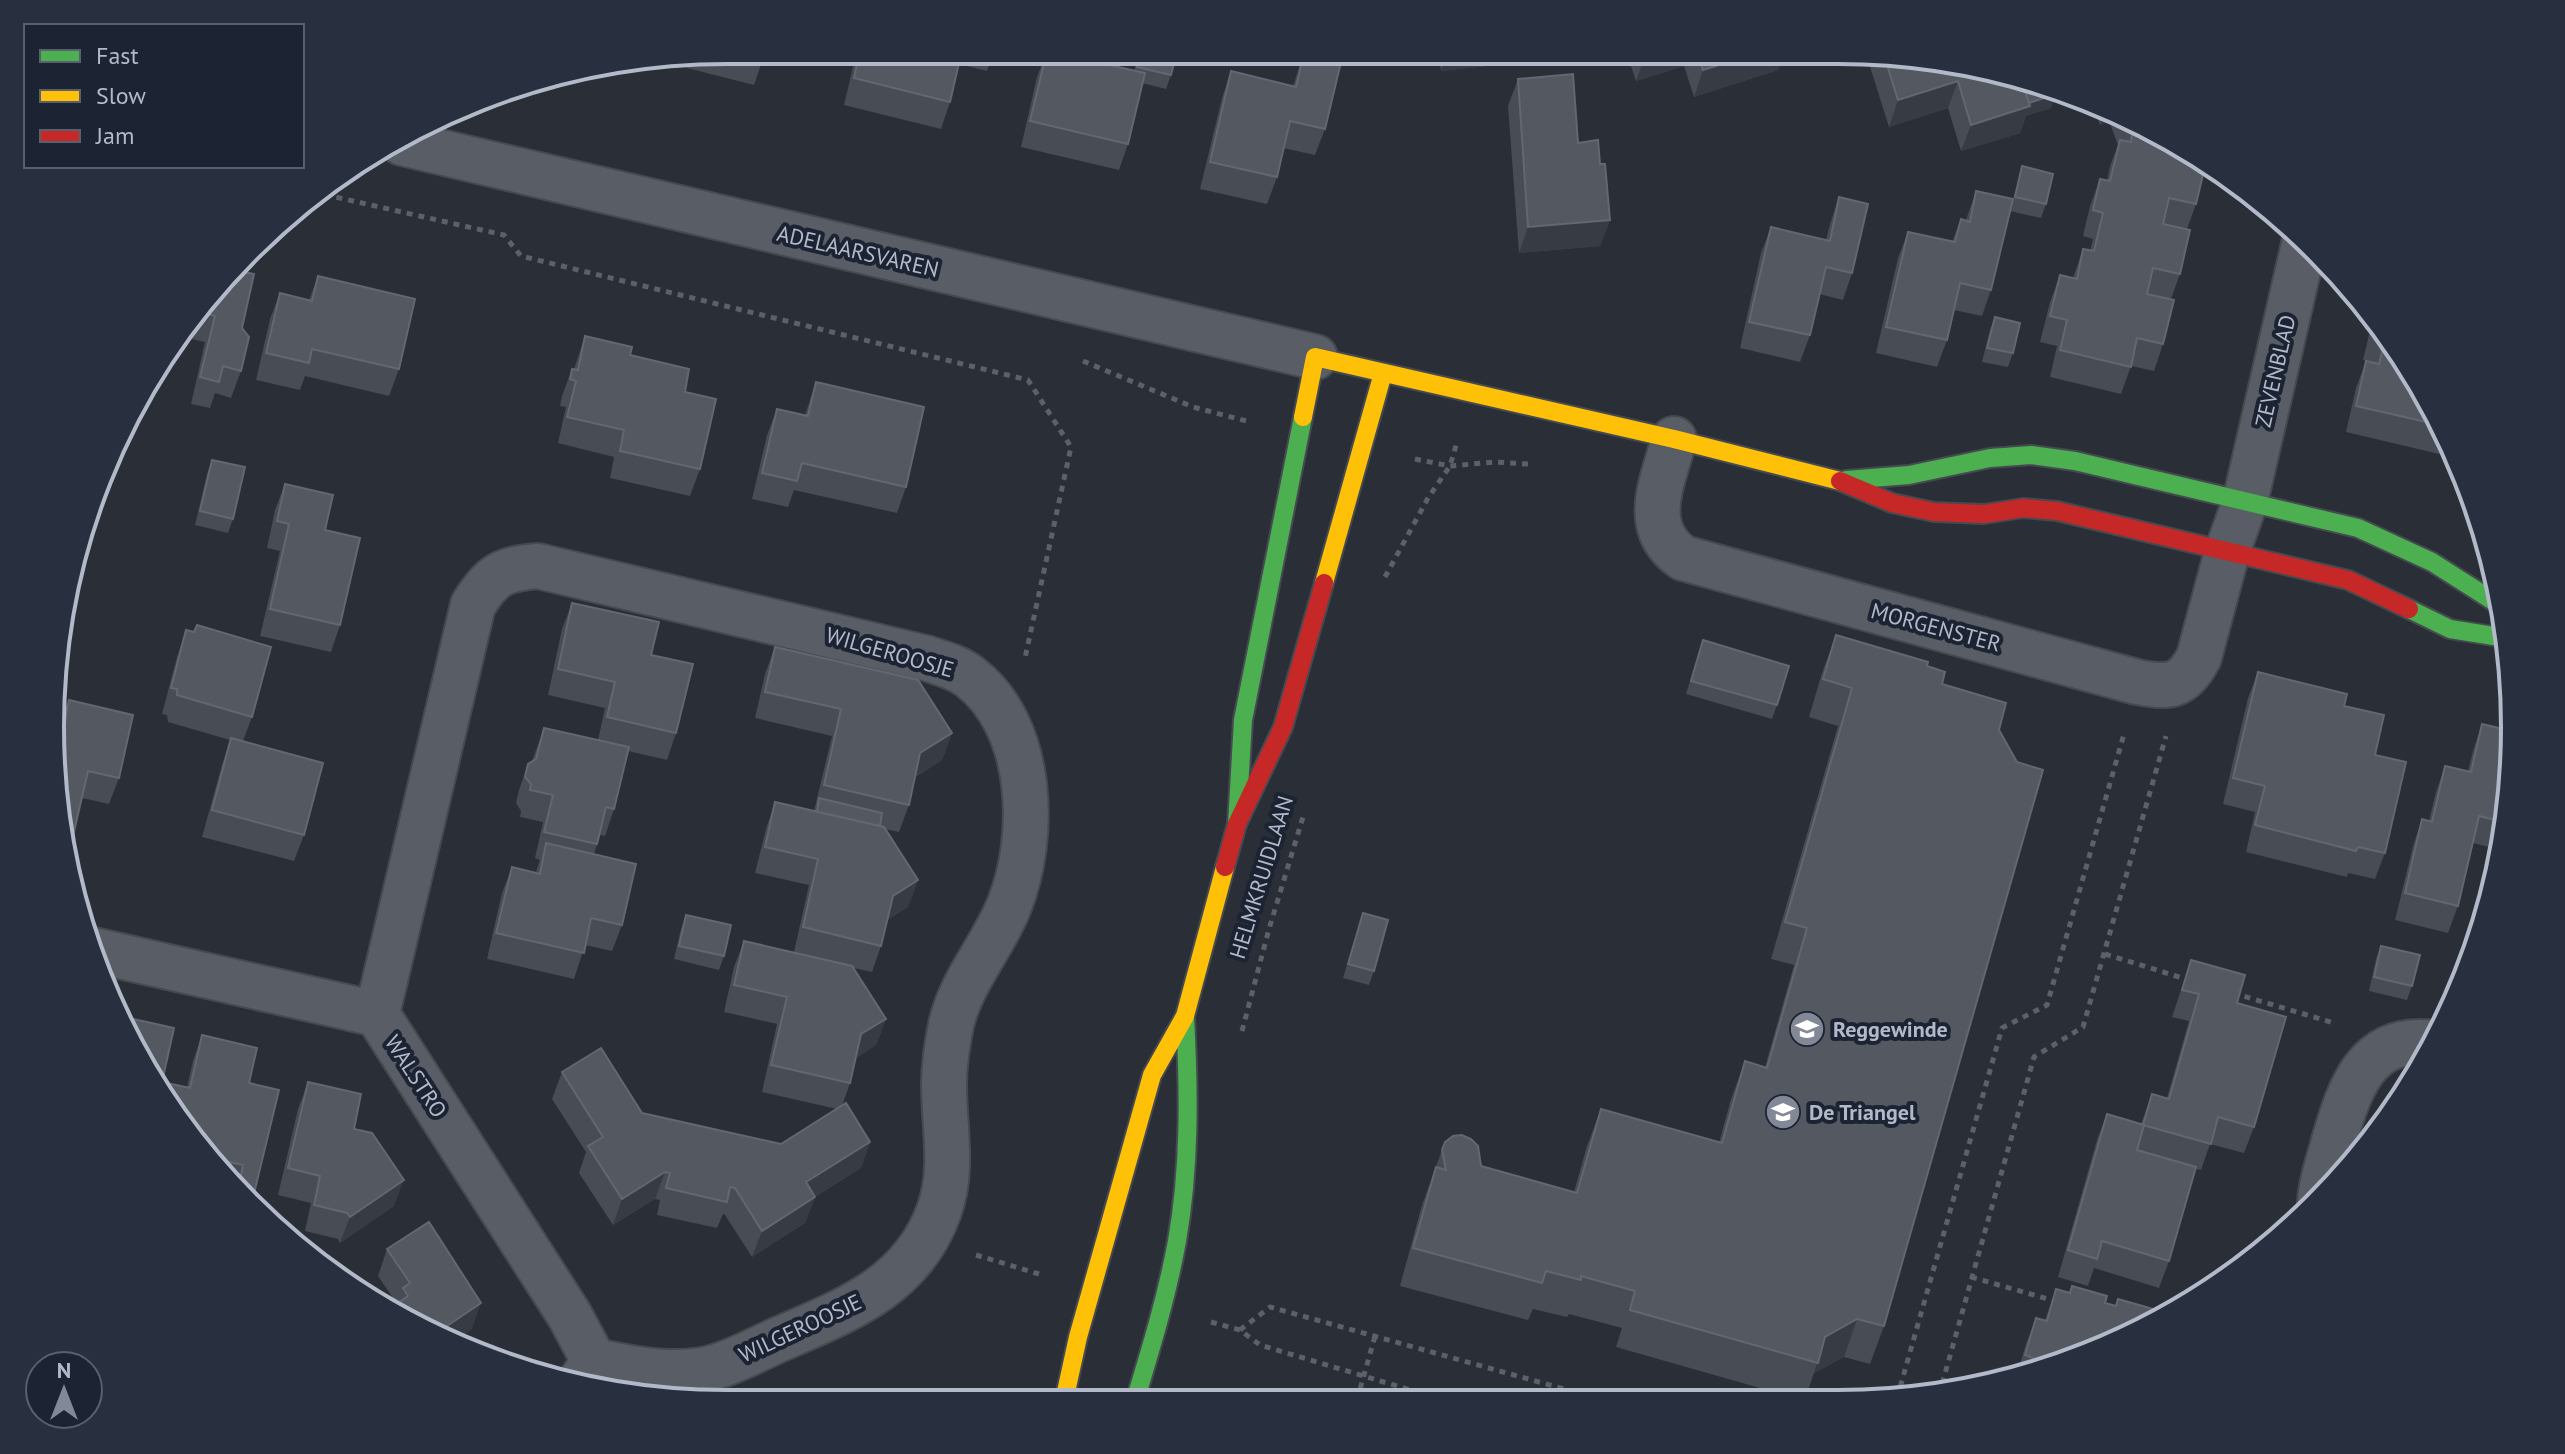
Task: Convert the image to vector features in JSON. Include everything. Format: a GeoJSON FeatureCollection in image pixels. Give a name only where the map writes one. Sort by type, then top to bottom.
{"type":"FeatureCollection","features":[{"type":"Feature","properties":{"kind":"street","name":"ADELAARSVAREN"},"geometry":{"type":"LineString","coordinates":[[410,145],[1315,357]]}},
{"type":"Feature","properties":{"kind":"street","name":"ZEVENBLAD"},"geometry":{"type":"LineString","coordinates":[[2227,552],[2245,502],[2302,253]]}},
{"type":"Feature","properties":{"kind":"street"},"geometry":{"type":"LineString","coordinates":[[1315,357],[1674,439],[1840,481],[1892,503],[1934,512],[1984,514],[2023,508],[2057,511],[2348,580],[2450,629],[2494,636]]}},
{"type":"Feature","properties":{"kind":"street","name":"HELMKRUIDLAAN"},"geometry":{"type":"LineString","coordinates":[[1237,824],[1243,720],[1315,357]]}},
{"type":"Feature","properties":{"kind":"street","name":"HELMKRUIDLAAN"},"geometry":{"type":"LineString","coordinates":[[1066,1390],[1078,1337],[1152,1075],[1185,1016],[1237,824],[1283,727],[1383,373]]}},
{"type":"Feature","properties":{"kind":"street","name":"MORGENSTER"},"geometry":{"type":"LineString","coordinates":[[1674,439],[1657,507],[1658,526],[1671,549],[1683,558],[2137,682],[2162,686],[2181,681]]}},
{"type":"Feature","properties":{"kind":"street"},"geometry":{"type":"LineString","coordinates":[[1840,481],[1909,475],[1990,458],[2031,455],[2075,461],[2358,528],[2396,542],[2487,595]]}},
{"type":"Feature","properties":{"kind":"street"},"geometry":{"type":"LineString","coordinates":[[2181,681],[2192,671],[2199,657],[2227,552]]}},
{"type":"Feature","properties":{"kind":"street","name":"WILGEROOSJE"},"geometry":{"type":"LineString","coordinates":[[377,1014],[473,605],[486,584],[509,569],[538,566],[926,658],[967,675],[986,691],[1003,714],[1014,739],[1021,769],[1025,829],[1020,870],[1009,906],[961,995],[952,1023],[944,1086],[948,1153],[946,1184],[939,1211],[926,1239],[907,1264],[864,1302],[735,1359],[702,1370],[586,1373]]}},
{"type":"Feature","properties":{"kind":"street","name":"WALSTRO"},"geometry":{"type":"LineString","coordinates":[[104,952],[377,1014],[570,1316],[586,1373]]}},
{"type":"Feature","properties":{"kind":"street","name":"HELMKRUIDLAAN"},"geometry":{"type":"LineString","coordinates":[[1138,1390],[1163,1309],[1177,1238],[1189,1091],[1185,1016]]}},
{"type":"Feature","properties":{"kind":"street"},"geometry":{"type":"LineString","coordinates":[[2324,1177],[2347,1098],[2362,1070],[2381,1052],[2396,1044],[2421,1042]]}},
{"type":"Feature","properties":{"kind":"path"},"geometry":{"type":"LineString","coordinates":[[330,196],[504,235],[521,256],[1028,380],[1071,447],[1019,685],[1003,714]]}},
{"type":"Feature","properties":{"kind":"path"},"geometry":{"type":"LineString","coordinates":[[1380,586],[1428,498],[1450,466],[1472,393]]}},
{"type":"Feature","properties":{"kind":"path"},"geometry":{"type":"LineString","coordinates":[[1943,1381],[2034,1057],[2083,1027],[2181,681]]}},
{"type":"Feature","properties":{"kind":"path"},"geometry":{"type":"LineString","coordinates":[[1900,1387],[2002,1028],[2047,1005],[2121,750],[2137,682]]}},
{"type":"Feature","properties":{"kind":"path","name":"HELMKRUIDLAAN"},"geometry":{"type":"LineString","coordinates":[[1240,1037],[1306,808]]}},
{"type":"Feature","properties":{"kind":"path"},"geometry":{"type":"LineString","coordinates":[[2105,954],[2194,981]]}},
{"type":"Feature","properties":{"kind":"path"},"geometry":{"type":"LineString","coordinates":[[2223,990],[2371,1035],[2381,1052]]}},
{"type":"Feature","properties":{"kind":"path"},"geometry":{"type":"LineString","coordinates":[[1971,1277],[2057,1301]]}},
{"type":"Feature","properties":{"kind":"path"},"geometry":{"type":"LineString","coordinates":[[1240,1330],[1270,1307],[1568,1390]]}},
{"type":"Feature","properties":{"kind":"path"},"geometry":{"type":"LineString","coordinates":[[1202,1319],[1240,1330],[1260,1345],[1409,1390]]}},
{"type":"Feature","properties":{"kind":"path"},"geometry":{"type":"LineString","coordinates":[[1360,1390],[1375,1335]]}},
{"type":"Feature","properties":{"kind":"building"},"geometry":{"type":"Polygon","coordinates":[[[857,64],[959,64],[950,102],[854,78],[857,64]]]}},
{"type":"Feature","properties":{"kind":"building"},"geometry":{"type":"Polygon","coordinates":[[[1044,64],[1105,64],[1145,73],[1128,144],[1030,121],[1044,64]]]}},
{"type":"Feature","properties":{"kind":"building"},"geometry":{"type":"Polygon","coordinates":[[[1138,64],[1174,64],[1171,75],[1137,67],[1138,64]]]}},
{"type":"Feature","properties":{"kind":"building"},"geometry":{"type":"Polygon","coordinates":[[[1301,64],[1341,64],[1325,129],[1290,121],[1277,177],[1210,162],[1231,71],[1296,87],[1301,64]]]}},
{"type":"Feature","properties":{"kind":"building"},"geometry":{"type":"Polygon","coordinates":[[[1701,64],[1722,64],[1703,70],[1701,64]]]}},
{"type":"Feature","properties":{"kind":"building"},"geometry":{"type":"Polygon","coordinates":[[[1887,66],[1967,77],[2010,87],[2025,91],[2030,106],[1971,125],[1958,81],[1898,100],[1887,66]]]}},
{"type":"Feature","properties":{"kind":"building"},"geometry":{"type":"Polygon","coordinates":[[[1573,74],[1578,143],[1598,140],[1600,164],[1605,164],[1610,220],[1528,227],[1518,79],[1573,74]]]}},
{"type":"Feature","properties":{"kind":"building"},"geometry":{"type":"Polygon","coordinates":[[[2025,91],[2046,97],[2029,103],[2025,91]]]}},
{"type":"Feature","properties":{"kind":"building"},"geometry":{"type":"Polygon","coordinates":[[[2132,134],[2203,174],[2196,204],[2169,198],[2163,224],[2190,230],[2180,274],[2153,268],[2147,294],[2174,300],[2163,344],[2137,338],[2131,367],[2060,350],[2067,320],[2050,316],[2060,275],[2077,279],[2083,249],[2094,251],[2103,213],[2093,210],[2100,179],[2110,181],[2120,140],[2131,142],[2132,134]]]}},
{"type":"Feature","properties":{"kind":"building"},"geometry":{"type":"Polygon","coordinates":[[[2022,166],[2053,174],[2046,204],[2015,197],[2022,166]]]}},
{"type":"Feature","properties":{"kind":"building"},"geometry":{"type":"Polygon","coordinates":[[[1976,191],[2013,199],[1991,290],[1960,283],[1947,340],[1886,327],[1908,232],[1955,242],[1961,219],[1970,222],[1976,191]]]}},
{"type":"Feature","properties":{"kind":"building"},"geometry":{"type":"Polygon","coordinates":[[[1839,197],[1868,204],[1852,273],[1826,267],[1810,335],[1749,322],[1771,227],[1830,241],[1839,197]]]}},
{"type":"Feature","properties":{"kind":"building"},"geometry":{"type":"Polygon","coordinates":[[[245,272],[254,274],[242,328],[249,337],[241,371],[223,366],[219,382],[200,377],[215,316],[208,314],[245,272]]]}},
{"type":"Feature","properties":{"kind":"building"},"geometry":{"type":"Polygon","coordinates":[[[318,276],[415,299],[399,369],[312,349],[309,363],[266,353],[280,293],[312,301],[318,276]]]}},
{"type":"Feature","properties":{"kind":"building"},"geometry":{"type":"Polygon","coordinates":[[[1995,317],[2020,323],[2013,353],[1987,348],[1995,317]]]}},
{"type":"Feature","properties":{"kind":"building"},"geometry":{"type":"Polygon","coordinates":[[[585,336],[632,347],[630,355],[689,369],[685,392],[716,399],[700,469],[620,451],[624,430],[567,417],[576,381],[570,379],[572,369],[578,370],[585,336]]]}},
{"type":"Feature","properties":{"kind":"building"},"geometry":{"type":"Polygon","coordinates":[[[2383,350],[2426,422],[2356,406],[2366,361],[2379,364],[2383,350]]]}},
{"type":"Feature","properties":{"kind":"building"},"geometry":{"type":"Polygon","coordinates":[[[816,382],[924,407],[906,487],[802,463],[797,481],[762,473],[777,409],[808,416],[816,382]]]}},
{"type":"Feature","properties":{"kind":"building"},"geometry":{"type":"Polygon","coordinates":[[[212,460],[245,467],[233,519],[200,511],[212,460]]]}},
{"type":"Feature","properties":{"kind":"building"},"geometry":{"type":"Polygon","coordinates":[[[285,484],[333,495],[325,530],[360,538],[340,625],[270,609],[289,524],[277,521],[285,484]]]}},
{"type":"Feature","properties":{"kind":"building"},"geometry":{"type":"Polygon","coordinates":[[[572,603],[659,622],[651,655],[693,664],[676,733],[607,717],[615,682],[558,669],[572,603]]]}},
{"type":"Feature","properties":{"kind":"building"},"geometry":{"type":"Polygon","coordinates":[[[197,625],[271,647],[252,717],[177,695],[177,689],[171,688],[186,630],[194,632],[197,625]]]}},
{"type":"Feature","properties":{"kind":"building"},"geometry":{"type":"Polygon","coordinates":[[[1836,635],[1928,662],[1927,666],[1945,672],[1942,684],[2006,703],[1999,730],[2017,762],[2043,770],[1884,1326],[1857,1319],[1825,1337],[1818,1363],[1630,1310],[1635,1291],[1581,1276],[1581,1280],[1546,1271],[1542,1283],[1413,1248],[1436,1167],[1446,1170],[1442,1150],[1445,1142],[1453,1136],[1462,1135],[1478,1146],[1481,1166],[1577,1193],[1601,1109],[1722,1143],[1745,1061],[1767,1068],[1807,928],[1785,922],[1852,688],[1823,679],[1836,635]]]}},
{"type":"Feature","properties":{"kind":"building"},"geometry":{"type":"Polygon","coordinates":[[[1703,640],[1789,666],[1777,705],[1691,681],[1703,640]]]}},
{"type":"Feature","properties":{"kind":"building"},"geometry":{"type":"Polygon","coordinates":[[[775,647],[918,680],[952,733],[920,753],[909,805],[824,785],[841,709],[765,692],[775,647]]]}},
{"type":"Feature","properties":{"kind":"building"},"geometry":{"type":"Polygon","coordinates":[[[2258,672],[2347,694],[2344,706],[2384,715],[2375,755],[2406,762],[2385,853],[2358,847],[2356,851],[2255,825],[2265,786],[2233,778],[2258,672]]]}},
{"type":"Feature","properties":{"kind":"building"},"geometry":{"type":"Polygon","coordinates":[[[69,700],[133,715],[119,778],[88,771],[73,834],[65,770],[64,722],[69,700]]]}},
{"type":"Feature","properties":{"kind":"building"},"geometry":{"type":"Polygon","coordinates":[[[2482,724],[2501,728],[2494,820],[2479,816],[2458,906],[2405,893],[2422,819],[2432,822],[2445,766],[2471,772],[2482,724]]]}},
{"type":"Feature","properties":{"kind":"building"},"geometry":{"type":"Polygon","coordinates":[[[544,728],[629,747],[614,809],[606,807],[597,844],[544,832],[553,795],[530,790],[531,784],[525,777],[528,764],[536,759],[544,728]]]}},
{"type":"Feature","properties":{"kind":"building"},"geometry":{"type":"Polygon","coordinates":[[[231,738],[323,763],[304,835],[212,810],[231,738]]]}},
{"type":"Feature","properties":{"kind":"building"},"geometry":{"type":"Polygon","coordinates":[[[819,798],[882,813],[880,826],[817,812],[819,798]]]}},
{"type":"Feature","properties":{"kind":"building"},"geometry":{"type":"Polygon","coordinates":[[[775,802],[884,827],[918,880],[893,896],[881,946],[803,927],[818,859],[765,847],[775,802]]]}},
{"type":"Feature","properties":{"kind":"building"},"geometry":{"type":"Polygon","coordinates":[[[546,843],[636,864],[622,925],[591,918],[584,953],[496,933],[512,867],[540,874],[546,843]]]}},
{"type":"Feature","properties":{"kind":"building"},"geometry":{"type":"Polygon","coordinates":[[[1363,913],[1388,920],[1374,971],[1348,964],[1363,913]]]}},
{"type":"Feature","properties":{"kind":"building"},"geometry":{"type":"Polygon","coordinates":[[[686,915],[731,925],[724,956],[679,946],[686,915]]]}},
{"type":"Feature","properties":{"kind":"building"},"geometry":{"type":"Polygon","coordinates":[[[744,941],[852,966],[886,1019],[861,1034],[850,1083],[771,1065],[787,997],[734,985],[744,941]]]}},
{"type":"Feature","properties":{"kind":"building"},"geometry":{"type":"Polygon","coordinates":[[[2381,946],[2420,955],[2412,986],[2374,977],[2381,946]]]}},
{"type":"Feature","properties":{"kind":"building"},"geometry":{"type":"Polygon","coordinates":[[[2191,960],[2245,975],[2237,1003],[2286,1017],[2254,1127],[2218,1117],[2211,1144],[2143,1125],[2152,1094],[2169,1099],[2199,994],[2182,990],[2191,960]]]}},
{"type":"Feature","properties":{"kind":"building"},"geometry":{"type":"Polygon","coordinates":[[[131,1019],[174,1028],[164,1075],[131,1019]]]}},
{"type":"Feature","properties":{"kind":"building"},"geometry":{"type":"Polygon","coordinates":[[[202,1035],[257,1048],[249,1083],[279,1090],[254,1192],[241,1177],[243,1165],[227,1161],[201,1131],[169,1083],[190,1088],[202,1035]]]}},
{"type":"Feature","properties":{"kind":"building"},"geometry":{"type":"Polygon","coordinates":[[[601,1048],[642,1113],[781,1144],[846,1103],[870,1142],[806,1182],[815,1197],[762,1231],[735,1188],[730,1187],[727,1202],[666,1188],[670,1173],[665,1172],[622,1199],[588,1146],[603,1137],[562,1072],[601,1048]]]}},
{"type":"Feature","properties":{"kind":"building"},"geometry":{"type":"Polygon","coordinates":[[[308,1082],[361,1094],[354,1129],[372,1133],[404,1180],[350,1217],[347,1213],[314,1205],[320,1176],[288,1168],[308,1082]]]}},
{"type":"Feature","properties":{"kind":"building"},"geometry":{"type":"Polygon","coordinates":[[[2107,1114],[2144,1125],[2137,1150],[2196,1167],[2169,1261],[2102,1241],[2097,1259],[2068,1250],[2107,1114]]]}},
{"type":"Feature","properties":{"kind":"building"},"geometry":{"type":"Polygon","coordinates":[[[429,1222],[481,1303],[445,1327],[398,1303],[408,1296],[403,1288],[410,1283],[387,1249],[429,1222]]]}},
{"type":"Feature","properties":{"kind":"building"},"geometry":{"type":"Polygon","coordinates":[[[2072,1286],[2107,1296],[2105,1303],[2116,1306],[2118,1299],[2153,1309],[2092,1340],[2051,1355],[2036,1359],[2025,1355],[2036,1318],[2047,1321],[2056,1289],[2070,1293],[2072,1286]]]}},
{"type":"Feature","properties":{"kind":"traffic: fast"},"geometry":{"type":"LineString","coordinates":[[1237,824],[1243,720],[1303,417]]}},
{"type":"Feature","properties":{"kind":"traffic: fast"},"geometry":{"type":"LineString","coordinates":[[1846,480],[1909,475],[1990,458],[2031,455],[2075,461],[2358,528],[2432,562],[2488,598]]}},
{"type":"Feature","properties":{"kind":"traffic: fast"},"geometry":{"type":"LineString","coordinates":[[2409,609],[2450,629],[2494,636]]}},
{"type":"Feature","properties":{"kind":"traffic: fast"},"geometry":{"type":"LineString","coordinates":[[1138,1390],[1164,1302],[1181,1213],[1187,1129],[1185,1016]]}},
{"type":"Feature","properties":{"kind":"traffic: slow"},"geometry":{"type":"LineString","coordinates":[[1303,417],[1315,357],[1674,439],[1840,481]]}},
{"type":"Feature","properties":{"kind":"traffic: slow"},"geometry":{"type":"LineString","coordinates":[[1324,583],[1383,373]]}},
{"type":"Feature","properties":{"kind":"traffic: slow"},"geometry":{"type":"LineString","coordinates":[[1066,1390],[1078,1337],[1152,1075],[1185,1016],[1225,867]]}},
{"type":"Feature","properties":{"kind":"traffic: jam"},"geometry":{"type":"LineString","coordinates":[[1840,481],[1892,503],[1934,512],[1984,514],[2023,508],[2057,511],[2348,580],[2409,609]]}},
{"type":"Feature","properties":{"kind":"traffic: jam"},"geometry":{"type":"LineString","coordinates":[[1225,867],[1237,824],[1283,727],[1324,583]]}},
{"type":"Feature","properties":{"kind":"place","name":"Reggewinde"},"geometry":{"type":"Point","coordinates":[1807,1029]}},
{"type":"Feature","properties":{"kind":"place","name":"De Triangel"},"geometry":{"type":"Point","coordinates":[1783,1112]}}]}
